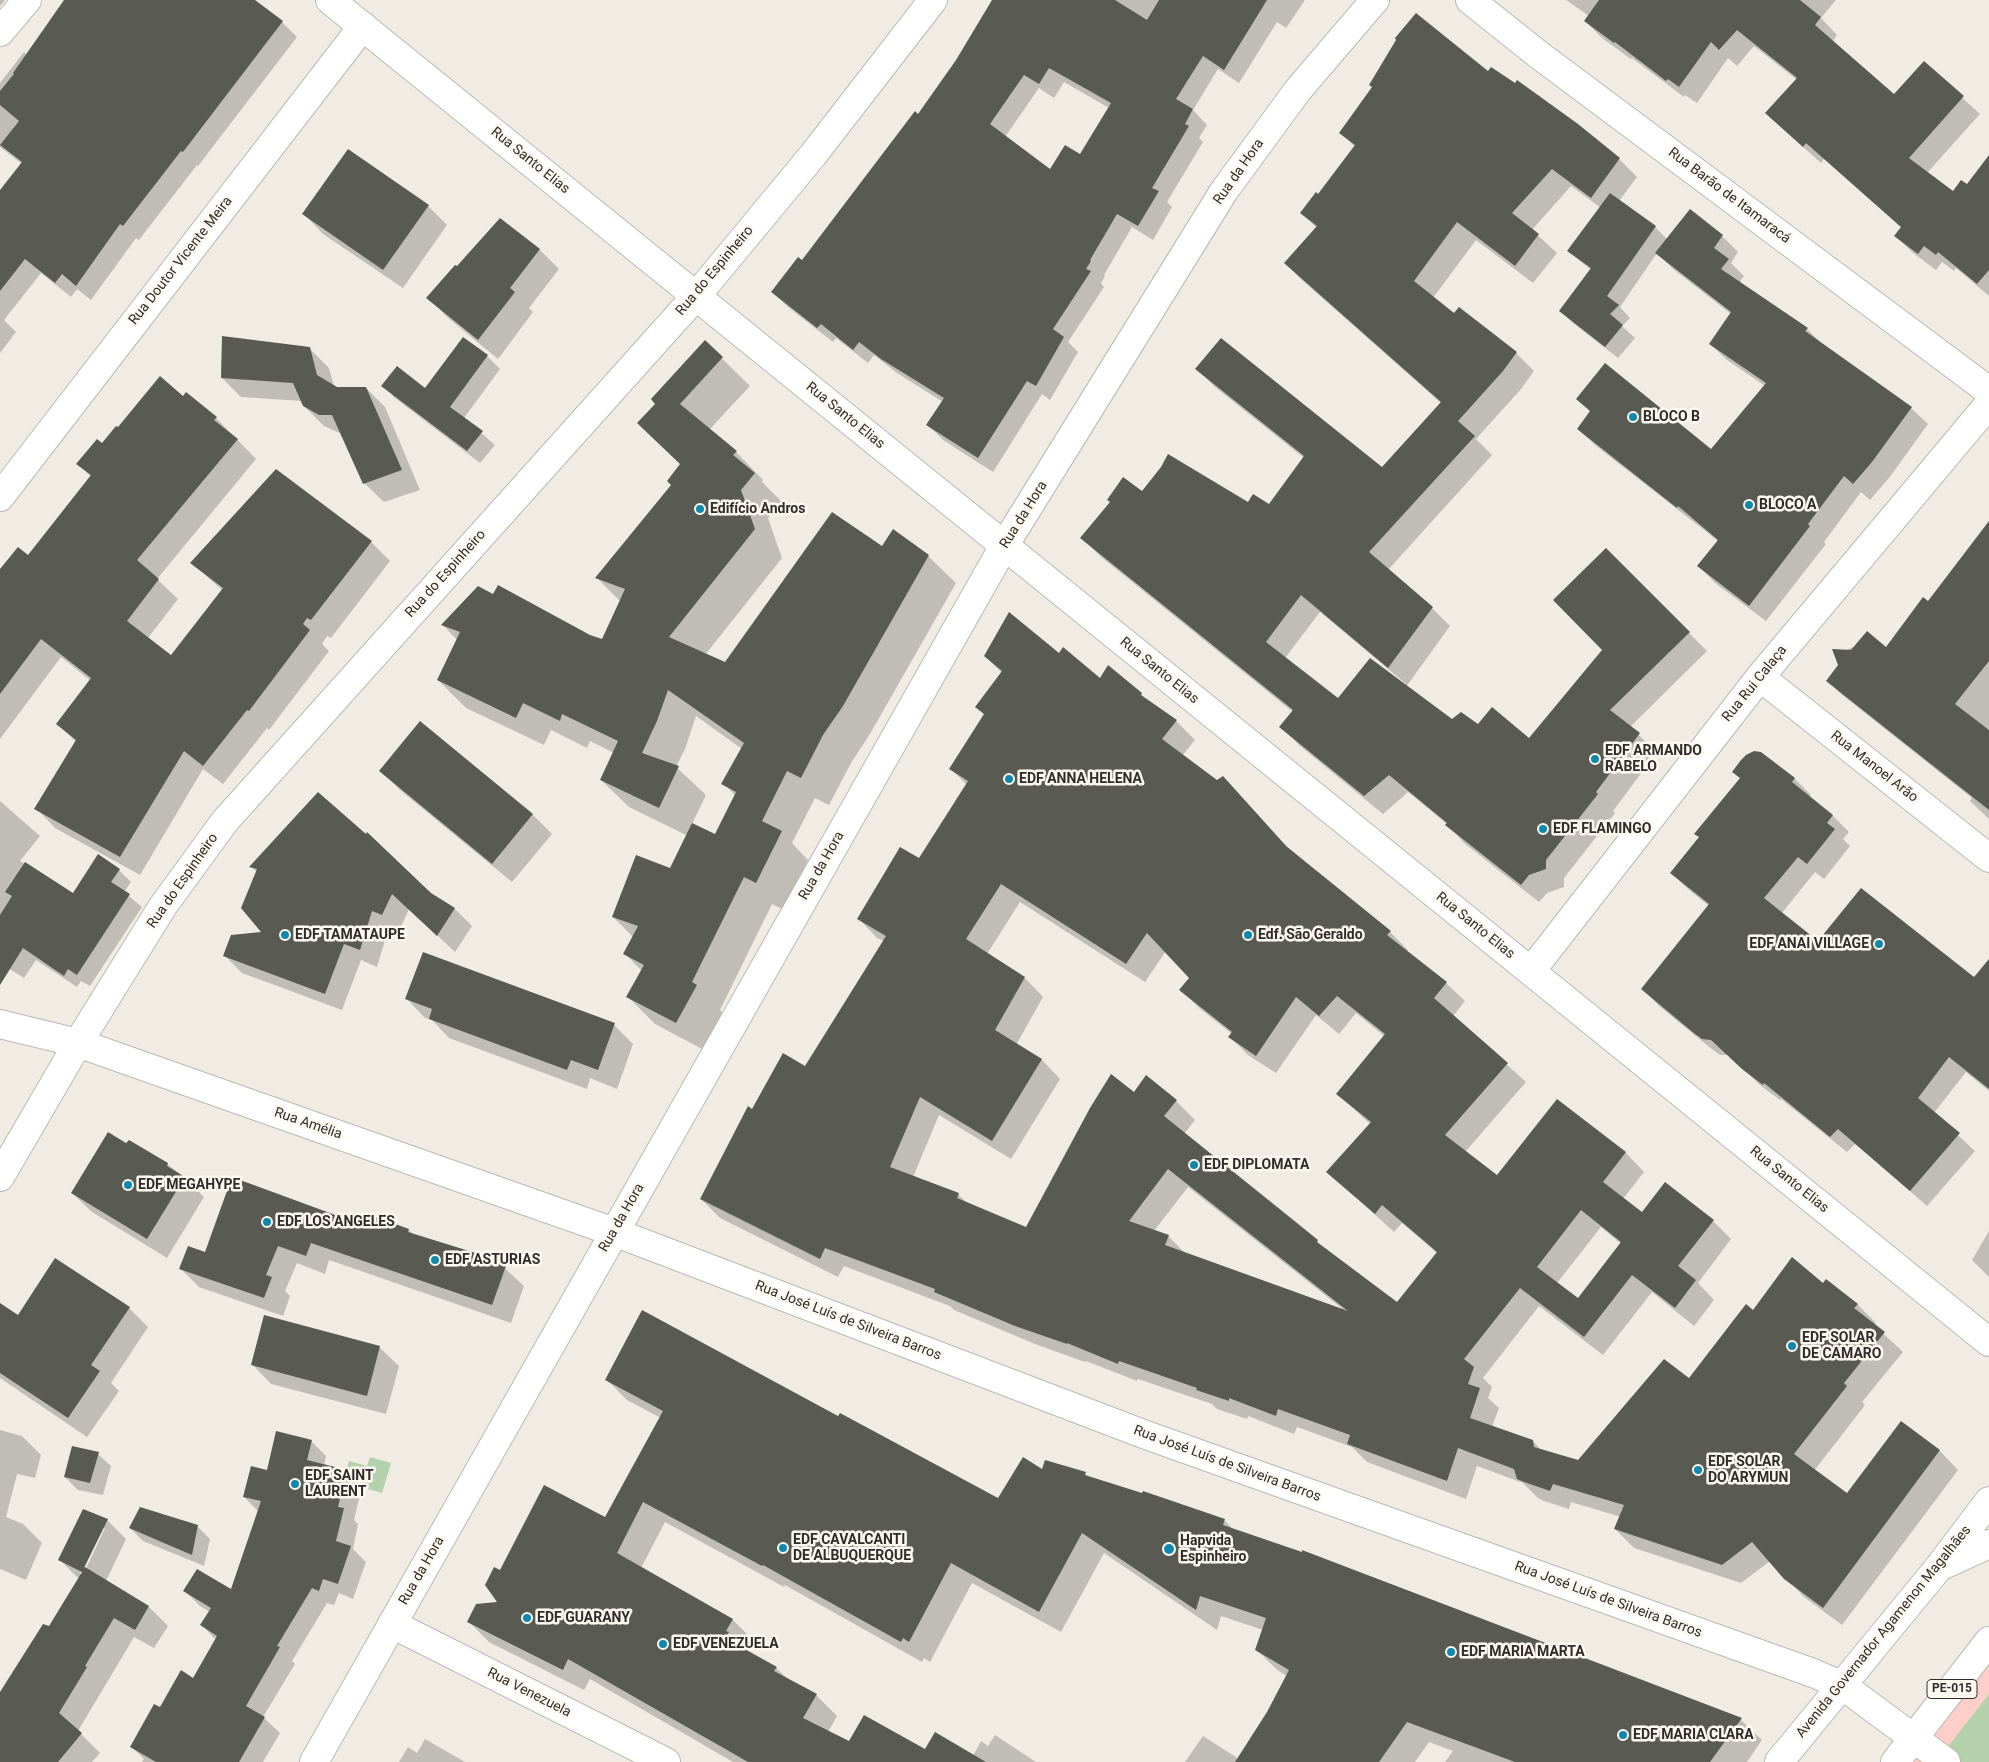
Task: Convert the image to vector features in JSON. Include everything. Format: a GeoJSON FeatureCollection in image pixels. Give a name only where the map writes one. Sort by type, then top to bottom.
{"type":"FeatureCollection","features":[{"type":"Feature","properties":{"kind":"main road"},"geometry":{"type":"LineString","coordinates":[[0,32],[27,0]]}},
{"type":"Feature","properties":{"kind":"main road","name":"Rua Santo Elias"},"geometry":{"type":"LineString","coordinates":[[330,0],[1989,1342]]}},
{"type":"Feature","properties":{"kind":"main road","name":"Rua do Espinheiro"},"geometry":{"type":"LineString","coordinates":[[0,1177],[78,1043],[163,906],[225,821],[696,295],[812,155],[934,0]]}},
{"type":"Feature","properties":{"kind":"main road","name":"Rua da Hora"},"geometry":{"type":"LineString","coordinates":[[314,1762],[1004,546],[1224,191],[1298,90],[1375,0]]}},
{"type":"Feature","properties":{"kind":"main road","name":"Rua Barão de Itamaracá"},"geometry":{"type":"LineString","coordinates":[[1470,0],[1989,392]]}},
{"type":"Feature","properties":{"kind":"main road","name":"Rua Doutor Vicente Meira"},"geometry":{"type":"LineString","coordinates":[[0,497],[363,26]]}},
{"type":"Feature","properties":{"kind":"main road","name":"Rua Rui Calaça"},"geometry":{"type":"LineString","coordinates":[[1531,971],[1760,677],[1989,404]]}},
{"type":"Feature","properties":{"kind":"main road","name":"Rua Manoel Arão"},"geometry":{"type":"LineString","coordinates":[[1760,677],[1989,858]]}},
{"type":"Feature","properties":{"kind":"main road","name":"Rua Amélia"},"geometry":{"type":"LineString","coordinates":[[0,1024],[78,1043],[614,1232]]}},
{"type":"Feature","properties":{"kind":"main road","name":"Rua José Luís de Silveira Barros"},"geometry":{"type":"LineString","coordinates":[[614,1232],[1146,1436],[1794,1666],[1843,1686],[1931,1751]]}},
{"type":"Feature","properties":{"kind":"main road","name":"Avenida Governador Agamenon Magalhães"},"geometry":{"type":"LineString","coordinates":[[1779,1762],[1939,1567],[1989,1501]]}},
{"type":"Feature","properties":{"kind":"main road"},"geometry":{"type":"LineString","coordinates":[[1939,1567],[1989,1544]]}},
{"type":"Feature","properties":{"kind":"main road","name":"Rua Venezuela"},"geometry":{"type":"LineString","coordinates":[[392,1624],[666,1762]]}},
{"type":"Feature","properties":{"kind":"main road","name":"PE-015"},"geometry":{"type":"LineString","coordinates":[[1895,1762],[1931,1751],[1989,1641]]}},
{"type":"Feature","properties":{"kind":"shaded area"},"geometry":{"type":"Polygon","coordinates":[[[370,1457],[391,1463],[382,1493],[343,1482],[349,1461],[367,1466],[370,1457]]]}},
{"type":"Feature","properties":{"kind":"shaded area"},"geometry":{"type":"Polygon","coordinates":[[[1989,1653],[1989,1762],[1902,1762],[1989,1653]]]}},
{"type":"Feature","properties":{"kind":"shaded area"},"geometry":{"type":"Polygon","coordinates":[[[1989,1694],[1989,1762],[1936,1762],[1989,1694]]]}},
{"type":"Feature","properties":{"kind":"building"},"geometry":{"type":"Polygon","coordinates":[[[64,0],[255,0],[283,21],[183,152],[181,151],[123,226],[120,224],[76,286],[62,274],[55,283],[25,259],[0,291],[0,190],[22,162],[0,145],[19,121],[0,105],[0,91],[14,74],[64,0]]]}},
{"type":"Feature","properties":{"kind":"building"},"geometry":{"type":"Polygon","coordinates":[[[992,0],[1115,0],[1147,20],[1159,0],[1267,0],[1224,70],[1203,56],[1176,99],[1193,109],[1185,124],[1189,126],[1152,188],[1159,191],[1138,226],[1117,214],[1090,260],[1086,269],[1091,271],[1053,329],[1064,337],[1036,386],[1027,381],[978,458],[926,425],[944,398],[881,359],[859,342],[853,350],[821,324],[817,328],[771,292],[798,257],[802,260],[915,111],[918,114],[956,60],[992,0]],[[1049,68],[1039,84],[1024,75],[990,124],[1050,169],[1065,145],[1080,154],[1111,103],[1049,68]]]}},
{"type":"Feature","properties":{"kind":"building"},"geometry":{"type":"Polygon","coordinates":[[[1599,0],[1800,0],[1821,17],[1815,25],[1894,94],[1924,61],[1964,96],[1909,158],[1953,191],[1961,180],[1967,184],[1989,155],[1989,270],[1977,284],[1938,252],[1936,255],[1924,246],[1918,254],[1894,236],[1901,227],[1806,143],[1803,147],[1765,113],[1797,78],[1737,30],[1719,50],[1711,42],[1679,87],[1668,79],[1666,81],[1584,21],[1599,0]]]}},
{"type":"Feature","properties":{"kind":"building"},"geometry":{"type":"Polygon","coordinates":[[[1416,13],[1488,71],[1491,67],[1515,83],[1517,80],[1578,124],[1620,158],[1591,198],[1552,169],[1512,213],[1539,234],[1515,266],[1457,222],[1414,281],[1454,313],[1459,307],[1517,352],[1503,371],[1458,421],[1475,436],[1369,552],[1433,607],[1388,668],[1301,595],[1266,642],[1338,698],[1370,658],[1452,719],[1461,712],[1478,724],[1492,707],[1529,738],[1602,650],[1553,600],[1606,548],[1690,632],[1610,710],[1640,733],[1596,792],[1598,794],[1546,860],[1546,869],[1529,875],[1521,885],[1445,825],[1447,823],[1389,775],[1364,796],[1279,727],[1293,710],[1080,538],[1110,502],[1107,500],[1123,477],[1142,491],[1161,467],[1168,454],[1248,502],[1253,494],[1269,504],[1304,456],[1195,369],[1221,338],[1382,467],[1441,402],[1284,263],[1317,226],[1300,213],[1316,192],[1318,194],[1355,145],[1339,133],[1372,87],[1369,85],[1396,40],[1395,38],[1416,13]]]}},
{"type":"Feature","properties":{"kind":"building"},"geometry":{"type":"Polygon","coordinates":[[[348,149],[429,205],[383,270],[302,214],[348,149]]]}},
{"type":"Feature","properties":{"kind":"building"},"geometry":{"type":"Polygon","coordinates":[[[1610,193],[1656,226],[1607,296],[1619,305],[1610,314],[1623,325],[1605,347],[1559,311],[1591,268],[1567,251],[1610,193]]]}},
{"type":"Feature","properties":{"kind":"building"},"geometry":{"type":"Polygon","coordinates":[[[1690,209],[1723,235],[1714,248],[1729,259],[1721,269],[1808,328],[1805,331],[1912,407],[1872,462],[1853,484],[1844,476],[1808,524],[1810,526],[1749,606],[1697,566],[1718,540],[1678,506],[1677,508],[1577,429],[1590,411],[1576,399],[1605,363],[1711,449],[1766,383],[1709,344],[1731,312],[1655,253],[1690,209]]]}},
{"type":"Feature","properties":{"kind":"building"},"geometry":{"type":"Polygon","coordinates":[[[500,218],[540,249],[510,288],[515,292],[478,340],[426,298],[500,218]]]}},
{"type":"Feature","properties":{"kind":"building"},"geometry":{"type":"Polygon","coordinates":[[[222,336],[310,347],[317,375],[337,387],[366,387],[402,470],[363,484],[332,415],[319,415],[303,406],[293,383],[221,378],[222,336]]]}},
{"type":"Feature","properties":{"kind":"building"},"geometry":{"type":"Polygon","coordinates":[[[463,337],[488,355],[450,407],[483,431],[467,451],[381,386],[397,366],[425,388],[463,337]]]}},
{"type":"Feature","properties":{"kind":"building"},"geometry":{"type":"Polygon","coordinates":[[[705,340],[723,357],[680,404],[737,451],[733,455],[755,473],[741,490],[755,529],[669,637],[725,662],[832,512],[882,546],[893,529],[929,555],[843,706],[823,735],[801,778],[787,771],[762,821],[782,831],[756,883],[744,877],[692,982],[697,985],[676,1023],[626,997],[644,965],[623,954],[638,926],[612,917],[636,855],[670,868],[692,823],[715,834],[736,792],[721,784],[744,743],[668,690],[657,721],[642,753],[679,766],[659,808],[600,780],[618,741],[562,714],[560,721],[523,703],[516,718],[437,680],[460,632],[441,625],[478,586],[493,594],[498,585],[590,635],[602,639],[625,589],[595,578],[671,485],[667,481],[680,464],[637,423],[655,404],[651,399],[705,340]]]}},
{"type":"Feature","properties":{"kind":"building"},"geometry":{"type":"Polygon","coordinates":[[[160,376],[183,396],[186,392],[217,417],[214,420],[238,439],[137,560],[159,579],[127,621],[171,655],[223,588],[190,563],[276,469],[372,541],[311,620],[307,618],[303,624],[310,630],[249,711],[247,710],[203,766],[184,751],[120,857],[34,809],[76,740],[56,724],[91,678],[41,639],[0,694],[0,569],[18,547],[28,555],[91,475],[76,464],[97,439],[102,443],[116,426],[118,427],[160,376]]]}},
{"type":"Feature","properties":{"kind":"building"},"geometry":{"type":"Polygon","coordinates":[[[1989,521],[1989,661],[1955,704],[1989,730],[1989,810],[1826,681],[1838,665],[1832,649],[1851,650],[1867,631],[1886,647],[1923,597],[1928,601],[1989,521]]]}},
{"type":"Feature","properties":{"kind":"building"},"geometry":{"type":"Polygon","coordinates":[[[1009,612],[1059,653],[1063,647],[1100,678],[1108,665],[1142,693],[1141,695],[1177,720],[1162,739],[1217,780],[1223,776],[1286,846],[1391,931],[1387,935],[1447,982],[1434,998],[1508,1063],[1445,1135],[1497,1175],[1557,1099],[1626,1152],[1603,1182],[1642,1212],[1665,1182],[1714,1220],[1678,1266],[1696,1280],[1675,1308],[1632,1275],[1584,1337],[1520,1288],[1464,1359],[1474,1367],[1468,1384],[1480,1388],[1470,1418],[1533,1440],[1534,1447],[1578,1460],[1664,1359],[1689,1378],[1746,1304],[1753,1310],[1792,1257],[1823,1283],[1826,1279],[1858,1304],[1854,1308],[1885,1332],[1844,1383],[1847,1386],[1794,1454],[1847,1493],[1901,1421],[1940,1450],[1823,1608],[1784,1579],[1752,1542],[1722,1565],[1614,1529],[1624,1505],[1553,1484],[1550,1491],[1517,1479],[1514,1469],[1458,1448],[1447,1481],[1347,1444],[1350,1435],[1278,1409],[1276,1416],[1229,1398],[1229,1401],[1196,1390],[1197,1388],[1119,1361],[1118,1364],[1067,1343],[1015,1326],[934,1292],[935,1289],[825,1248],[820,1259],[700,1199],[748,1106],[752,1109],[783,1053],[805,1066],[886,936],[857,919],[900,847],[919,858],[968,781],[949,769],[984,714],[975,707],[1002,671],[984,656],[1009,612]],[[1001,884],[966,939],[1025,977],[995,1030],[1042,1059],[992,1141],[920,1097],[890,1167],[959,1193],[957,1198],[1026,1227],[1090,1108],[1111,1074],[1134,1092],[1146,1075],[1177,1100],[1164,1116],[1318,1240],[1317,1242],[1397,1302],[1437,1252],[1382,1205],[1375,1214],[1326,1172],[1371,1122],[1336,1094],[1385,1034],[1337,996],[1319,1016],[1296,997],[1256,1056],[1228,1037],[1232,1032],[1179,990],[1189,978],[1147,933],[1126,964],[1001,884]],[[1168,1169],[1129,1221],[1169,1235],[1165,1245],[1348,1311],[1168,1169]],[[1581,1210],[1537,1267],[1578,1298],[1621,1242],[1581,1210]]]}},
{"type":"Feature","properties":{"kind":"building"},"geometry":{"type":"Polygon","coordinates":[[[420,721],[533,814],[492,864],[379,771],[420,721]]]}},
{"type":"Feature","properties":{"kind":"building"},"geometry":{"type":"Polygon","coordinates":[[[1754,751],[1761,752],[1795,778],[1792,782],[1833,815],[1827,823],[1835,829],[1807,864],[1798,857],[1764,898],[1818,941],[1861,888],[1974,977],[1989,959],[1989,1089],[1949,1057],[1918,1098],[1960,1133],[1910,1191],[1838,1129],[1830,1137],[1764,1083],[1763,1085],[1742,1069],[1711,1040],[1702,1039],[1695,1034],[1641,989],[1709,904],[1670,873],[1699,837],[1694,834],[1740,778],[1732,772],[1746,755],[1754,751]]]}},
{"type":"Feature","properties":{"kind":"building"},"geometry":{"type":"Polygon","coordinates":[[[318,792],[366,834],[367,832],[431,893],[455,908],[437,936],[392,894],[382,915],[372,911],[360,950],[344,944],[325,994],[223,956],[231,935],[261,932],[241,908],[257,869],[249,867],[318,792]]]}},
{"type":"Feature","properties":{"kind":"building"},"geometry":{"type":"Polygon","coordinates":[[[98,854],[120,869],[111,882],[130,894],[77,975],[68,969],[64,976],[23,948],[0,985],[0,915],[12,896],[5,892],[25,862],[73,893],[98,854]]]}},
{"type":"Feature","properties":{"kind":"building"},"geometry":{"type":"Polygon","coordinates":[[[423,952],[615,1023],[598,1070],[571,1060],[567,1070],[429,1019],[432,1009],[405,999],[423,952]]]}},
{"type":"Feature","properties":{"kind":"building","name":"EDF MEGAHYPE"},"geometry":{"type":"Polygon","coordinates":[[[108,1132],[126,1143],[129,1140],[168,1163],[167,1166],[185,1177],[147,1239],[71,1193],[108,1132]]]}},
{"type":"Feature","properties":{"kind":"building"},"geometry":{"type":"Polygon","coordinates":[[[232,1177],[357,1223],[360,1215],[369,1218],[370,1215],[409,1229],[408,1232],[498,1260],[497,1263],[506,1266],[492,1305],[311,1243],[306,1256],[278,1246],[266,1275],[272,1277],[264,1298],[179,1269],[188,1246],[205,1252],[232,1177]]]}},
{"type":"Feature","properties":{"kind":"building"},"geometry":{"type":"Polygon","coordinates":[[[55,1258],[130,1307],[91,1365],[100,1371],[68,1418],[0,1373],[0,1303],[18,1315],[55,1258]]]}},
{"type":"Feature","properties":{"kind":"building"},"geometry":{"type":"Polygon","coordinates":[[[642,1310],[838,1416],[840,1413],[998,1498],[1023,1457],[1042,1469],[1045,1460],[1086,1472],[1085,1475],[1142,1493],[1143,1491],[1225,1519],[1223,1525],[1302,1552],[1302,1550],[1742,1718],[1710,1762],[1515,1762],[1407,1722],[1379,1762],[1235,1762],[1267,1712],[1289,1670],[1255,1650],[1266,1618],[1200,1596],[1196,1610],[1082,1533],[1039,1612],[951,1563],[909,1642],[903,1638],[901,1642],[763,1565],[643,1502],[617,1553],[733,1619],[726,1631],[729,1632],[725,1638],[777,1667],[774,1671],[817,1694],[803,1718],[849,1741],[864,1715],[925,1749],[935,1732],[986,1762],[748,1762],[568,1659],[563,1670],[467,1622],[476,1604],[497,1602],[485,1585],[494,1567],[500,1570],[544,1485],[605,1517],[663,1411],[605,1380],[642,1310]]]}},
{"type":"Feature","properties":{"kind":"building"},"geometry":{"type":"Polygon","coordinates":[[[264,1315],[380,1346],[367,1396],[251,1365],[264,1315]]]}},
{"type":"Feature","properties":{"kind":"building"},"geometry":{"type":"Polygon","coordinates":[[[276,1431],[312,1440],[307,1460],[347,1470],[338,1507],[344,1508],[336,1541],[351,1546],[338,1584],[323,1579],[319,1591],[312,1588],[277,1646],[280,1647],[246,1706],[265,1717],[239,1762],[156,1762],[130,1747],[154,1704],[160,1707],[181,1670],[193,1678],[217,1636],[200,1625],[211,1608],[183,1591],[197,1569],[231,1589],[261,1501],[243,1497],[251,1466],[267,1470],[276,1431]]]}},
{"type":"Feature","properties":{"kind":"building"},"geometry":{"type":"Polygon","coordinates":[[[72,1446],[99,1452],[90,1483],[64,1477],[72,1446]]]}},
{"type":"Feature","properties":{"kind":"building"},"geometry":{"type":"Polygon","coordinates":[[[140,1507],[198,1525],[192,1555],[129,1528],[140,1507]]]}},
{"type":"Feature","properties":{"kind":"building"},"geometry":{"type":"Polygon","coordinates":[[[83,1509],[108,1519],[84,1568],[149,1606],[135,1630],[114,1618],[85,1666],[87,1667],[59,1713],[82,1733],[58,1762],[0,1762],[0,1692],[43,1624],[49,1626],[82,1572],[58,1560],[83,1509]]]}},
{"type":"Feature","properties":{"kind":"place","name":"BLOCO B"},"geometry":{"type":"Point","coordinates":[1633,417]}},
{"type":"Feature","properties":{"kind":"place","name":"BLOCO A"},"geometry":{"type":"Point","coordinates":[1749,505]}},
{"type":"Feature","properties":{"kind":"place","name":"Edifício Andros"},"geometry":{"type":"Point","coordinates":[700,509]}},
{"type":"Feature","properties":{"kind":"place","name":"EDF ARMANDO RABELO"},"geometry":{"type":"Point","coordinates":[1595,759]}},
{"type":"Feature","properties":{"kind":"place","name":"EDF ANNA HELENA"},"geometry":{"type":"Point","coordinates":[1009,779]}},
{"type":"Feature","properties":{"kind":"place","name":"EDF FLAMINGO"},"geometry":{"type":"Point","coordinates":[1543,829]}},
{"type":"Feature","properties":{"kind":"place","name":"EDF TAMATAUPE"},"geometry":{"type":"Point","coordinates":[285,935]}},
{"type":"Feature","properties":{"kind":"place","name":"Edf. São Geraldo"},"geometry":{"type":"Point","coordinates":[1248,935]}},
{"type":"Feature","properties":{"kind":"place","name":"EDF ANAI VILLAGE"},"geometry":{"type":"Point","coordinates":[1879,944]}},
{"type":"Feature","properties":{"kind":"place","name":"EDF DIPLOMATA"},"geometry":{"type":"Point","coordinates":[1194,1165]}},
{"type":"Feature","properties":{"kind":"place","name":"EDF MEGAHYPE"},"geometry":{"type":"Point","coordinates":[128,1185]}},
{"type":"Feature","properties":{"kind":"place","name":"EDF LOS ANGELES"},"geometry":{"type":"Point","coordinates":[267,1222]}},
{"type":"Feature","properties":{"kind":"place","name":"EDF ASTURIAS"},"geometry":{"type":"Point","coordinates":[435,1260]}},
{"type":"Feature","properties":{"kind":"place","name":"EDF SOLAR DE CAMARO"},"geometry":{"type":"Point","coordinates":[1792,1346]}},
{"type":"Feature","properties":{"kind":"place","name":"EDF SOLAR DO ARYMUN"},"geometry":{"type":"Point","coordinates":[1698,1470]}},
{"type":"Feature","properties":{"kind":"place","name":"EDF SAINT LAURENT"},"geometry":{"type":"Point","coordinates":[295,1484]}},
{"type":"Feature","properties":{"kind":"place","name":"EDF CAVALCANTI DE ALBUQUERQUE"},"geometry":{"type":"Point","coordinates":[783,1548]}},
{"type":"Feature","properties":{"kind":"place","name":"Hapvida Espinheiro"},"geometry":{"type":"Point","coordinates":[1169,1549]}},
{"type":"Feature","properties":{"kind":"place","name":"EDF GUARANY"},"geometry":{"type":"Point","coordinates":[527,1618]}},
{"type":"Feature","properties":{"kind":"place","name":"EDF VENEZUELA"},"geometry":{"type":"Point","coordinates":[663,1644]}},
{"type":"Feature","properties":{"kind":"place","name":"EDF MARIA MARTA"},"geometry":{"type":"Point","coordinates":[1451,1652]}},
{"type":"Feature","properties":{"kind":"place","name":"EDF MARIA CLARA"},"geometry":{"type":"Point","coordinates":[1623,1735]}}]}
